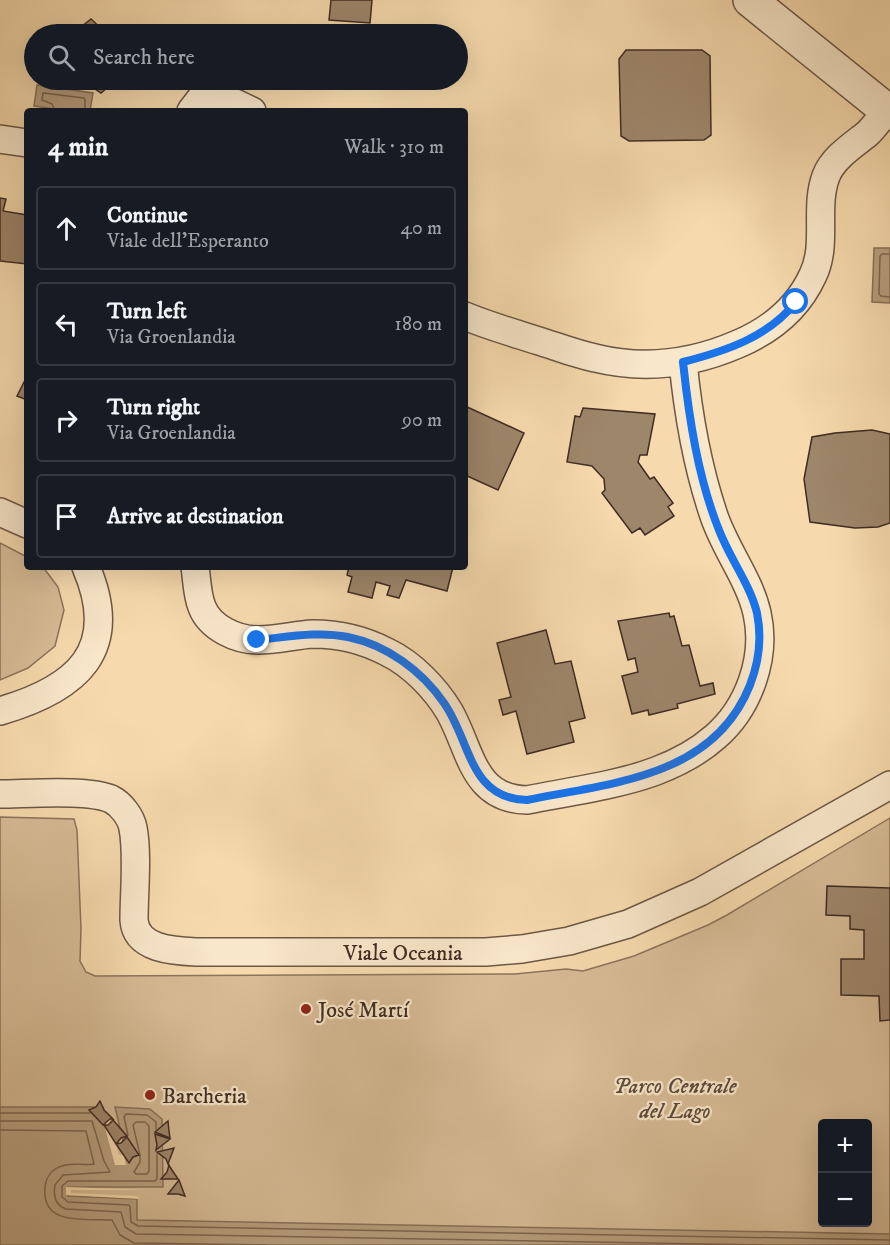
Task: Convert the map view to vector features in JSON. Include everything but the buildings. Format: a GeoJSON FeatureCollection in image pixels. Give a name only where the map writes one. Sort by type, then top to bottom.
{"type":"FeatureCollection","features":[{"type":"Feature","properties":{"kind":"street"},"geometry":{"type":"LineString","coordinates":[[468,317],[597,359],[645,365],[683,362],[749,340],[767,330],[787,314],[809,284],[817,267],[820,249],[820,206],[829,170],[880,110],[750,0]]}},
{"type":"Feature","properties":{"kind":"street"},"geometry":{"type":"LineString","coordinates":[[193,108],[201,98],[213,96],[245,108]]}},
{"type":"Feature","properties":{"kind":"street"},"geometry":{"type":"LineString","coordinates":[[0,139],[24,143]]}},
{"type":"Feature","properties":{"kind":"street"},"geometry":{"type":"LineString","coordinates":[[196,570],[202,608],[217,626],[234,636],[257,640],[312,634],[349,637],[397,657],[418,674],[444,703],[457,725],[478,775],[488,787],[505,796],[527,800],[656,772],[697,751],[714,739],[726,726],[747,693],[756,671],[759,650],[759,628],[752,598],[720,532],[703,480],[683,362]]}},
{"type":"Feature","properties":{"kind":"street"},"geometry":{"type":"LineString","coordinates":[[0,512],[24,523]]}},
{"type":"Feature","properties":{"kind":"street"},"geometry":{"type":"LineString","coordinates":[[0,711],[43,696],[62,686],[78,673],[88,660],[96,637],[98,620],[87,570]]}},
{"type":"Feature","properties":{"kind":"street","name":"Viale Oceania"},"geometry":{"type":"LineString","coordinates":[[0,794],[93,795],[117,803],[127,814],[133,829],[135,932],[157,947],[177,951],[486,952],[569,941],[628,924],[700,892],[890,785]]}},
{"type":"Feature","properties":{"kind":"green space"},"geometry":{"type":"Polygon","coordinates":[[[0,543],[24,555],[24,570],[45,570],[58,587],[64,610],[55,646],[28,668],[0,680],[0,543]]]}},
{"type":"Feature","properties":{"kind":"green space","name":"Parco Centrale del Lago"},"geometry":{"type":"Polygon","coordinates":[[[0,817],[74,819],[77,830],[80,961],[86,972],[95,976],[515,974],[566,969],[583,971],[634,956],[708,925],[890,818],[890,1245],[0,1245],[0,817]]]}},
{"type":"Feature","properties":{"kind":"water"},"geometry":{"type":"Polygon","coordinates":[[[36,90],[72,90],[93,93],[90,108],[34,106],[36,90]]]}},
{"type":"Feature","properties":{"kind":"water"},"geometry":{"type":"Polygon","coordinates":[[[874,248],[890,248],[890,303],[872,302],[874,248]]]}},
{"type":"Feature","properties":{"kind":"water"},"geometry":{"type":"Polygon","coordinates":[[[0,1107],[103,1107],[117,1158],[127,1158],[115,1107],[150,1109],[162,1119],[163,1187],[68,1187],[68,1196],[137,1199],[137,1220],[890,1234],[890,1245],[0,1245],[0,1107]]]}},
{"type":"Feature","properties":{"kind":"pier"},"geometry":{"type":"Polygon","coordinates":[[[101,1113],[108,1113],[119,1155],[124,1155],[126,1165],[115,1165],[101,1113]]]}},
{"type":"Feature","properties":{"kind":"pier"},"geometry":{"type":"Polygon","coordinates":[[[66,1187],[147,1190],[71,1190],[71,1193],[137,1196],[140,1199],[66,1195],[66,1187]]]}},
{"type":"Feature","properties":{"kind":"place","name":"José Martí"},"geometry":{"type":"Point","coordinates":[306,1009]}},
{"type":"Feature","properties":{"kind":"place","name":"Barcheria"},"geometry":{"type":"Point","coordinates":[150,1095]}},
{"type":"Feature","properties":{"kind":"route"},"geometry":{"type":"LineString","coordinates":[[257,640],[328,634],[349,637],[397,657],[418,674],[444,703],[457,725],[478,775],[492,790],[511,798],[527,800],[642,776],[688,757],[721,732],[747,693],[756,671],[759,628],[752,598],[720,532],[703,480],[683,362],[759,335],[787,314],[796,302]]}}]}
